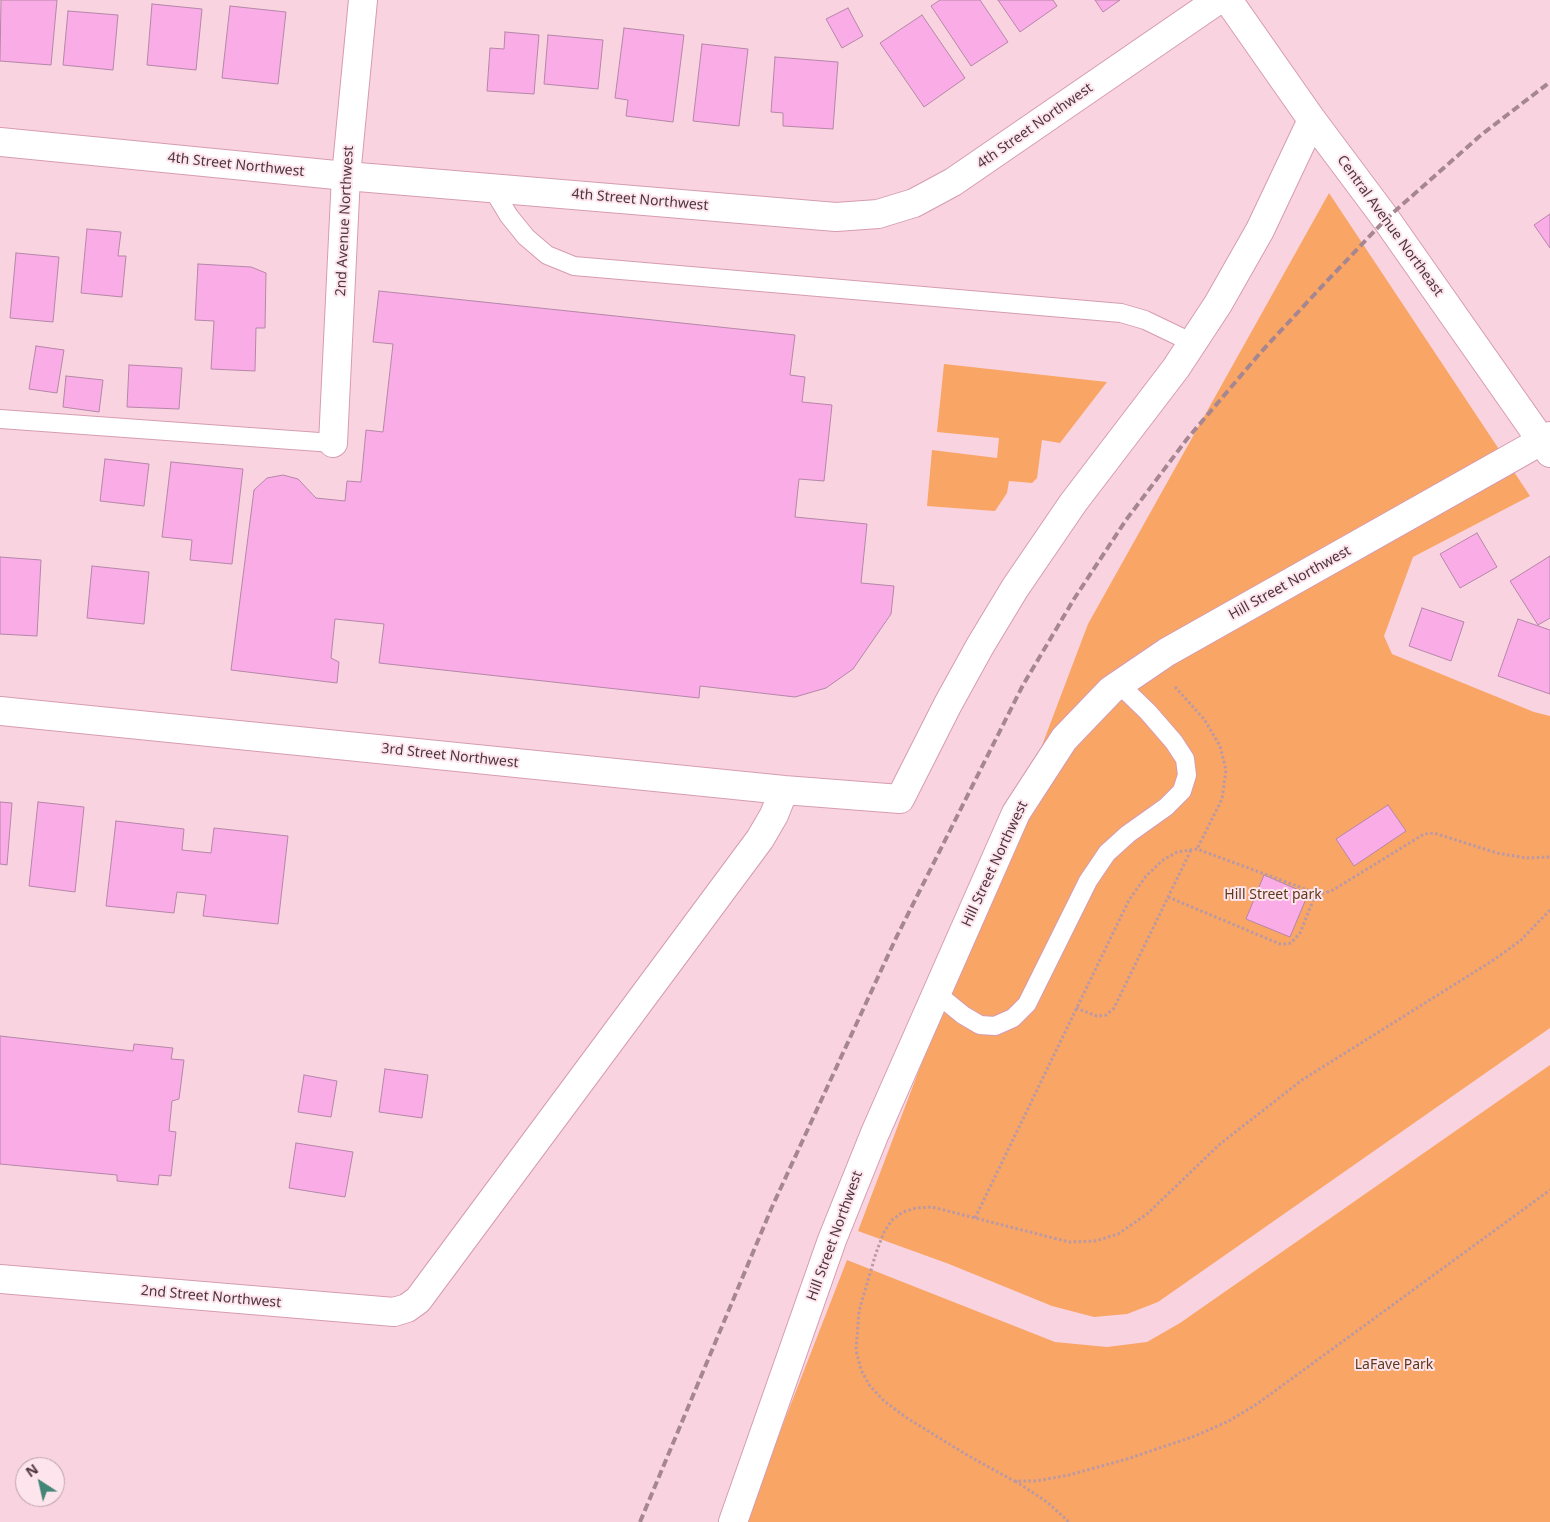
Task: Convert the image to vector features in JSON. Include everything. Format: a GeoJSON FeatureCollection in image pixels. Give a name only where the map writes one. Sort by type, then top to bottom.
{"type":"FeatureCollection","features":[{"type":"Feature","properties":{"kind":"street","name":"2nd Avenue Northwest"},"geometry":{"type":"LineString","coordinates":[[333,443],[346,176],[363,0]]}},
{"type":"Feature","properties":{"kind":"street","name":"4th Street Northwest"},"geometry":{"type":"LineString","coordinates":[[0,142],[346,176],[492,188],[836,216],[878,214],[914,203],[953,182],[1218,0]]}},
{"type":"Feature","properties":{"kind":"street","name":"Central Avenue Northeast"},"geometry":{"type":"LineString","coordinates":[[1228,0],[1312,120],[1392,227],[1547,444]]}},
{"type":"Feature","properties":{"kind":"street"},"geometry":{"type":"LineString","coordinates":[[1193,343],[1218,304],[1260,230],[1312,120]]}},
{"type":"Feature","properties":{"kind":"street","name":"3rd Street Northwest"},"geometry":{"type":"LineString","coordinates":[[0,711],[784,790],[900,799],[948,704],[1015,588],[1073,503],[1193,343]]}},
{"type":"Feature","properties":{"kind":"street","name":"Hill Street Northwest"},"geometry":{"type":"LineString","coordinates":[[733,1522],[853,1184],[1016,814],[1064,739],[1111,690],[1167,652],[1547,444]]}},
{"type":"Feature","properties":{"kind":"street","name":"2nd Street Northwest"},"geometry":{"type":"LineString","coordinates":[[0,1279],[394,1312],[407,1308],[418,1300],[760,839],[774,815],[784,790]]}},
{"type":"Feature","properties":{"kind":"lane"},"geometry":{"type":"LineString","coordinates":[[492,188],[509,216],[526,237],[547,255],[574,266],[1121,313],[1145,320],[1193,343]]}},
{"type":"Feature","properties":{"kind":"lane"},"geometry":{"type":"LineString","coordinates":[[0,419],[333,443]]}},
{"type":"Feature","properties":{"kind":"lane"},"geometry":{"type":"LineString","coordinates":[[936,993],[963,1015],[980,1025],[995,1026],[1013,1018],[1026,1004],[1088,881],[1107,853],[1128,834],[1166,807],[1182,791],[1187,775],[1185,759],[1174,742],[1119,684]]}},
{"type":"Feature","properties":{"kind":"path"},"geometry":{"type":"LineString","coordinates":[[974,1218],[1129,900],[1146,876],[1163,860],[1177,852],[1197,849],[1316,893],[1325,893],[1333,890],[1424,834],[1434,833],[1496,853],[1526,858],[1550,857]]}},
{"type":"Feature","properties":{"kind":"path"},"geometry":{"type":"LineString","coordinates":[[1076,1008],[1097,1016],[1106,1015],[1114,1008],[1191,850]]}},
{"type":"Feature","properties":{"kind":"path"},"geometry":{"type":"LineString","coordinates":[[1168,897],[1280,944],[1285,944],[1291,943],[1300,933],[1316,893]]}},
{"type":"Feature","properties":{"kind":"path"},"geometry":{"type":"LineString","coordinates":[[1069,1522],[1047,1502],[940,1438],[884,1401],[870,1386],[861,1370],[856,1350],[858,1311],[876,1253],[892,1220],[903,1212],[916,1208],[932,1207],[1069,1242],[1095,1241],[1118,1234],[1146,1214],[1220,1144],[1302,1080],[1492,961],[1520,941],[1550,910]]}},
{"type":"Feature","properties":{"kind":"path"},"geometry":{"type":"LineString","coordinates":[[1014,1481],[1036,1482],[1127,1459],[1195,1436],[1227,1422],[1257,1404],[1550,1190]]}},
{"type":"Feature","properties":{"kind":"green space","name":"Hill Street park"},"geometry":{"type":"Polygon","coordinates":[[[1329,193],[1530,496],[1413,557],[1384,636],[1392,654],[1534,712],[1550,716],[1550,1028],[1158,1302],[1127,1314],[1094,1317],[1052,1306],[949,1264],[858,1231],[1088,624],[1329,193]]]}},
{"type":"Feature","properties":{"kind":"green space"},"geometry":{"type":"Polygon","coordinates":[[[944,364],[1107,382],[1060,443],[1042,440],[1037,478],[1032,483],[1009,481],[1007,493],[995,511],[927,506],[932,450],[997,458],[999,438],[937,432],[944,364]]]}},
{"type":"Feature","properties":{"kind":"green space","name":"LaFave Park"},"geometry":{"type":"Polygon","coordinates":[[[1550,1065],[1550,1522],[745,1522],[847,1260],[1055,1342],[1107,1347],[1147,1342],[1180,1323],[1550,1065]]]}},
{"type":"Feature","properties":{"kind":"building"},"geometry":{"type":"Polygon","coordinates":[[[1,0],[57,0],[51,65],[0,61],[1,0]]]}},
{"type":"Feature","properties":{"kind":"building"},"geometry":{"type":"Polygon","coordinates":[[[940,0],[980,0],[1008,42],[971,66],[931,6],[940,0]]]}},
{"type":"Feature","properties":{"kind":"building"},"geometry":{"type":"Polygon","coordinates":[[[998,0],[1053,0],[1057,6],[1020,32],[998,0]]]}},
{"type":"Feature","properties":{"kind":"building"},"geometry":{"type":"Polygon","coordinates":[[[1095,0],[1120,0],[1103,12],[1095,0]]]}},
{"type":"Feature","properties":{"kind":"building"},"geometry":{"type":"Polygon","coordinates":[[[152,4],[202,9],[196,70],[147,65],[152,4]]]}},
{"type":"Feature","properties":{"kind":"building"},"geometry":{"type":"Polygon","coordinates":[[[230,6],[286,12],[278,84],[222,78],[230,6]]]}},
{"type":"Feature","properties":{"kind":"building"},"geometry":{"type":"Polygon","coordinates":[[[848,8],[863,36],[842,48],[826,19],[848,8]]]}},
{"type":"Feature","properties":{"kind":"building"},"geometry":{"type":"Polygon","coordinates":[[[68,11],[118,15],[113,70],[63,65],[68,11]]]}},
{"type":"Feature","properties":{"kind":"building"},"geometry":{"type":"Polygon","coordinates":[[[922,15],[965,78],[924,107],[880,43],[922,15]]]}},
{"type":"Feature","properties":{"kind":"building"},"geometry":{"type":"Polygon","coordinates":[[[624,28],[684,35],[673,122],[626,116],[628,100],[615,98],[624,28]]]}},
{"type":"Feature","properties":{"kind":"building"},"geometry":{"type":"Polygon","coordinates":[[[505,32],[539,35],[534,94],[487,91],[490,48],[504,49],[505,32]]]}},
{"type":"Feature","properties":{"kind":"building"},"geometry":{"type":"Polygon","coordinates":[[[548,35],[603,40],[598,89],[544,84],[548,35]]]}},
{"type":"Feature","properties":{"kind":"building"},"geometry":{"type":"Polygon","coordinates":[[[702,44],[748,49],[739,126],[693,121],[702,44]]]}},
{"type":"Feature","properties":{"kind":"building"},"geometry":{"type":"Polygon","coordinates":[[[775,57],[838,62],[833,129],[783,126],[783,113],[771,112],[775,57]]]}},
{"type":"Feature","properties":{"kind":"building"},"geometry":{"type":"Polygon","coordinates":[[[1550,214],[1550,248],[1534,225],[1550,214]]]}},
{"type":"Feature","properties":{"kind":"building"},"geometry":{"type":"Polygon","coordinates":[[[87,229],[121,232],[118,256],[126,256],[122,297],[81,293],[87,229]]]}},
{"type":"Feature","properties":{"kind":"building"},"geometry":{"type":"Polygon","coordinates":[[[16,253],[59,257],[53,322],[10,318],[16,253]]]}},
{"type":"Feature","properties":{"kind":"building"},"geometry":{"type":"Polygon","coordinates":[[[198,264],[251,267],[266,273],[265,328],[256,328],[255,371],[211,369],[214,321],[195,320],[198,264]]]}},
{"type":"Feature","properties":{"kind":"building"},"geometry":{"type":"Polygon","coordinates":[[[379,291],[795,335],[790,375],[805,377],[802,402],[832,405],[824,481],[799,479],[795,517],[867,524],[861,583],[894,586],[891,614],[853,669],[826,688],[795,697],[700,686],[699,698],[379,663],[384,624],[335,619],[331,658],[339,662],[337,683],[231,670],[254,490],[267,478],[283,475],[298,479],[316,498],[345,501],[347,481],[361,482],[366,430],[383,432],[393,344],[373,342],[379,291]]]}},
{"type":"Feature","properties":{"kind":"building"},"geometry":{"type":"Polygon","coordinates":[[[36,346],[64,350],[57,393],[29,389],[36,346]]]}},
{"type":"Feature","properties":{"kind":"building"},"geometry":{"type":"Polygon","coordinates":[[[129,365],[182,368],[179,409],[127,407],[129,365]]]}},
{"type":"Feature","properties":{"kind":"building"},"geometry":{"type":"Polygon","coordinates":[[[66,376],[103,380],[99,412],[63,407],[66,376]]]}},
{"type":"Feature","properties":{"kind":"building"},"geometry":{"type":"Polygon","coordinates":[[[105,459],[149,464],[144,506],[100,501],[105,459]]]}},
{"type":"Feature","properties":{"kind":"building"},"geometry":{"type":"Polygon","coordinates":[[[171,462],[243,469],[232,564],[190,560],[192,540],[162,537],[171,462]]]}},
{"type":"Feature","properties":{"kind":"building"},"geometry":{"type":"Polygon","coordinates":[[[1477,533],[1497,567],[1460,588],[1440,554],[1477,533]]]}},
{"type":"Feature","properties":{"kind":"building"},"geometry":{"type":"Polygon","coordinates":[[[1550,556],[1550,618],[1538,625],[1510,581],[1550,556]]]}},
{"type":"Feature","properties":{"kind":"building"},"geometry":{"type":"Polygon","coordinates":[[[0,557],[41,560],[37,636],[0,634],[0,557]]]}},
{"type":"Feature","properties":{"kind":"building"},"geometry":{"type":"Polygon","coordinates":[[[92,566],[149,572],[144,624],[87,618],[92,566]]]}},
{"type":"Feature","properties":{"kind":"building"},"geometry":{"type":"Polygon","coordinates":[[[1422,608],[1464,622],[1451,661],[1409,646],[1422,608]]]}},
{"type":"Feature","properties":{"kind":"building"},"geometry":{"type":"Polygon","coordinates":[[[1518,619],[1550,630],[1550,694],[1498,676],[1518,619]]]}},
{"type":"Feature","properties":{"kind":"building"},"geometry":{"type":"Polygon","coordinates":[[[0,802],[12,803],[7,865],[0,864],[0,802]]]}},
{"type":"Feature","properties":{"kind":"building"},"geometry":{"type":"Polygon","coordinates":[[[38,802],[84,807],[75,892],[29,886],[38,802]]]}},
{"type":"Feature","properties":{"kind":"building"},"geometry":{"type":"Polygon","coordinates":[[[1388,805],[1406,831],[1354,866],[1336,839],[1388,805]]]}},
{"type":"Feature","properties":{"kind":"building"},"geometry":{"type":"Polygon","coordinates":[[[116,821],[184,829],[182,850],[211,853],[214,828],[288,836],[278,924],[203,916],[206,895],[177,892],[174,913],[106,906],[116,821]]]}},
{"type":"Feature","properties":{"kind":"building"},"geometry":{"type":"Polygon","coordinates":[[[1264,875],[1308,894],[1290,937],[1246,919],[1264,875]]]}},
{"type":"Feature","properties":{"kind":"building"},"geometry":{"type":"Polygon","coordinates":[[[0,1036],[133,1051],[134,1044],[173,1048],[171,1059],[184,1060],[179,1099],[172,1101],[169,1131],[176,1132],[171,1176],[159,1175],[158,1185],[117,1181],[117,1175],[0,1164],[0,1036]]]}},
{"type":"Feature","properties":{"kind":"building"},"geometry":{"type":"Polygon","coordinates":[[[385,1069],[428,1075],[422,1118],[379,1112],[385,1069]]]}},
{"type":"Feature","properties":{"kind":"building"},"geometry":{"type":"Polygon","coordinates":[[[304,1075],[337,1081],[331,1117],[298,1112],[304,1075]]]}},
{"type":"Feature","properties":{"kind":"building"},"geometry":{"type":"Polygon","coordinates":[[[296,1143],[353,1152],[345,1197],[289,1188],[296,1143]]]}},
{"type":"Feature","properties":{"kind":"railway"},"geometry":{"type":"LineString","coordinates":[[640,1522],[772,1207],[896,938],[1023,685],[1074,599],[1126,520],[1187,439],[1261,352],[1386,219],[1481,135],[1550,82]]}}]}
